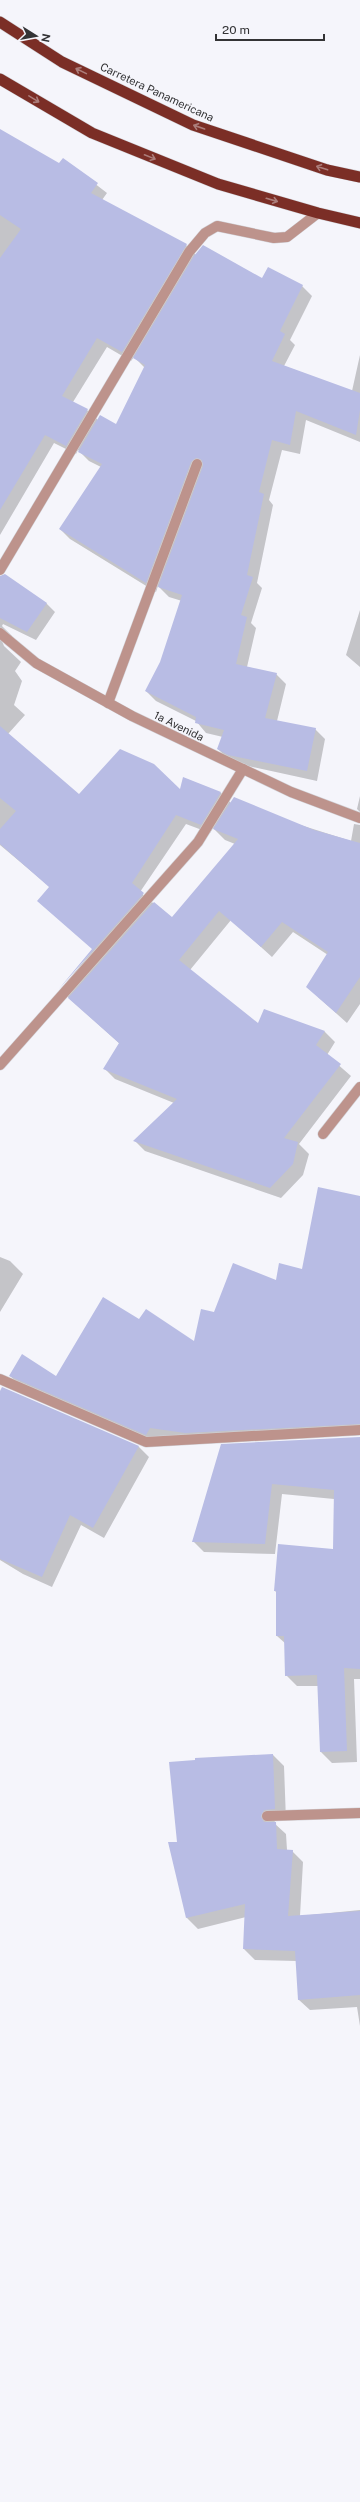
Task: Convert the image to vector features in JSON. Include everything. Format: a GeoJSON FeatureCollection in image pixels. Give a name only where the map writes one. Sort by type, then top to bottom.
{"type":"FeatureCollection","features":[{"type":"Feature","properties":{"kind":"highway","name":"Carretera Panamericana"},"geometry":{"type":"LineString","coordinates":[[0,22],[62,62],[193,125],[327,170],[360,177]]}},
{"type":"Feature","properties":{"kind":"highway"},"geometry":{"type":"LineString","coordinates":[[0,79],[92,133],[218,184],[318,213],[360,223]]}},
{"type":"Feature","properties":{"kind":"street"},"geometry":{"type":"LineString","coordinates":[[0,570],[189,252],[205,234],[217,226],[274,238],[287,237],[318,213]]}},
{"type":"Feature","properties":{"kind":"street"},"geometry":{"type":"LineString","coordinates":[[108,703],[197,464]]}},
{"type":"Feature","properties":{"kind":"street","name":"1a Avenida"},"geometry":{"type":"LineString","coordinates":[[0,633],[36,663],[108,703],[291,792],[360,818]]}},
{"type":"Feature","properties":{"kind":"street"},"geometry":{"type":"LineString","coordinates":[[0,1065],[198,842],[243,769]]}},
{"type":"Feature","properties":{"kind":"street"},"geometry":{"type":"LineString","coordinates":[[323,1134],[360,1087]]}},
{"type":"Feature","properties":{"kind":"street"},"geometry":{"type":"LineString","coordinates":[[0,1379],[146,1442],[360,1430]]}},
{"type":"Feature","properties":{"kind":"street"},"geometry":{"type":"LineString","coordinates":[[267,1816],[360,1813]]}},
{"type":"Feature","properties":{"kind":"building"},"geometry":{"type":"Polygon","coordinates":[[[0,129],[59,163],[63,158],[98,183],[91,193],[187,244],[122,352],[97,338],[62,396],[88,409],[66,446],[45,435],[0,510],[0,258],[21,229],[0,215],[0,129]]]}},
{"type":"Feature","properties":{"kind":"building"},"geometry":{"type":"Polygon","coordinates":[[[203,245],[262,278],[268,267],[303,285],[280,331],[285,334],[272,361],[360,393],[360,410],[356,435],[296,411],[290,445],[272,440],[259,492],[264,494],[247,575],[253,577],[241,615],[247,617],[236,664],[277,673],[265,718],[316,728],[307,771],[228,755],[217,749],[224,730],[195,723],[196,717],[145,691],[160,662],[182,595],[158,587],[203,466],[202,460],[196,458],[191,462],[146,583],[59,529],[102,464],[78,452],[100,415],[116,424],[145,365],[133,358],[194,256],[203,245]]]}},
{"type":"Feature","properties":{"kind":"building"},"geometry":{"type":"Polygon","coordinates":[[[5,574],[47,603],[27,632],[0,618],[0,576],[5,574]]]}},
{"type":"Feature","properties":{"kind":"building"},"geometry":{"type":"Polygon","coordinates":[[[0,726],[79,794],[120,749],[154,764],[180,789],[183,777],[221,792],[201,825],[176,815],[132,883],[144,893],[58,990],[92,949],[37,901],[49,887],[0,844],[0,829],[16,811],[0,798],[0,726]]]}},
{"type":"Feature","properties":{"kind":"building"},"geometry":{"type":"Polygon","coordinates":[[[234,797],[314,830],[360,843],[360,977],[336,1013],[306,987],[328,952],[282,922],[261,947],[219,911],[179,960],[258,1023],[264,1009],[325,1031],[316,1045],[341,1064],[284,1138],[298,1142],[293,1164],[270,1188],[133,1141],[177,1099],[103,1069],[119,1043],[68,998],[154,902],[172,917],[238,839],[213,829],[234,797]]]}},
{"type":"Feature","properties":{"kind":"building"},"geometry":{"type":"Polygon","coordinates":[[[318,1187],[360,1196],[360,1424],[185,1433],[150,1428],[146,1435],[9,1376],[22,1354],[56,1376],[103,1297],[139,1319],[146,1309],[194,1341],[201,1309],[214,1312],[233,1263],[276,1280],[279,1263],[302,1269],[318,1187]]]}},
{"type":"Feature","properties":{"kind":"building"},"geometry":{"type":"Polygon","coordinates":[[[2,1387],[139,1446],[93,1528],[70,1515],[42,1577],[0,1559],[0,1391],[2,1387]]]}},
{"type":"Feature","properties":{"kind":"building"},"geometry":{"type":"Polygon","coordinates":[[[360,1437],[360,1669],[344,1668],[347,1751],[320,1752],[317,1675],[285,1676],[284,1636],[276,1636],[276,1591],[274,1591],[278,1544],[333,1549],[334,1490],[272,1484],[265,1544],[192,1542],[221,1444],[360,1437]]]}},
{"type":"Feature","properties":{"kind":"building"},"geometry":{"type":"Polygon","coordinates":[[[273,1754],[275,1809],[264,1810],[261,1817],[264,1822],[276,1822],[277,1849],[293,1850],[288,1916],[360,1911],[360,1995],[298,2000],[295,1951],[243,1949],[245,1904],[186,1918],[168,1842],[177,1842],[169,1762],[195,1760],[195,1758],[273,1754]]]}}]}
